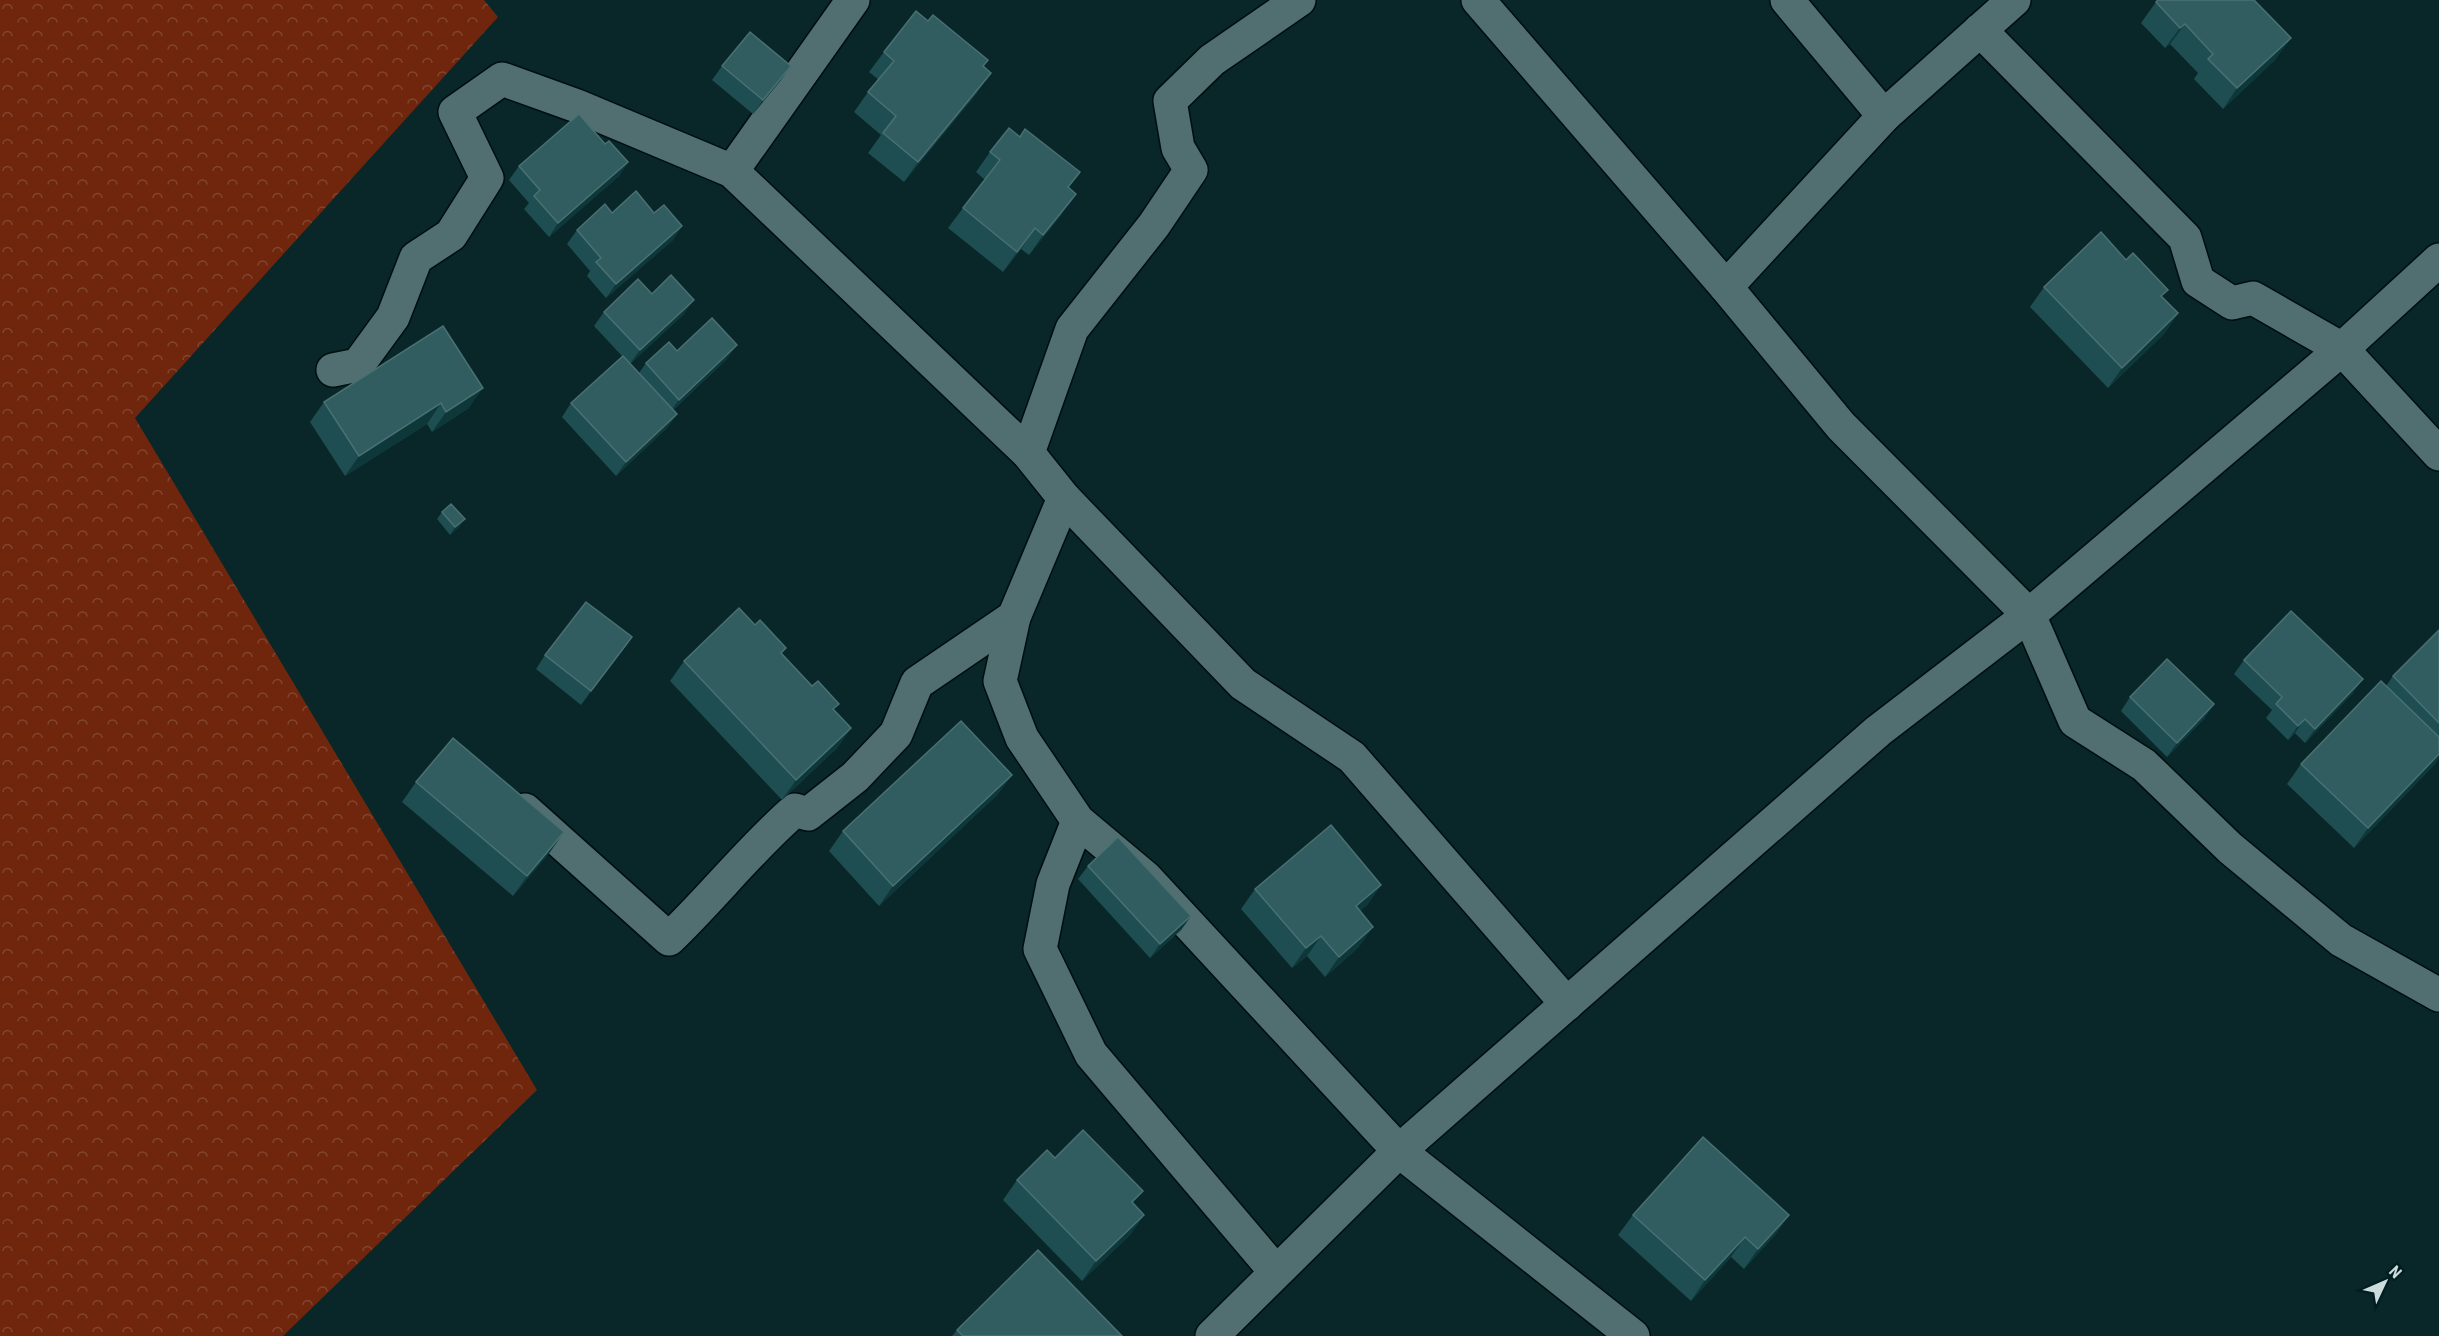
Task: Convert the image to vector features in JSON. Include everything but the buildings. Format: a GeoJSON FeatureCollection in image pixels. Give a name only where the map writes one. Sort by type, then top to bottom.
{"type":"FeatureCollection","features":[{"type":"Feature","properties":{"kind":"street"},"geometry":{"type":"LineString","coordinates":[[732,171],[854,0]]}},
{"type":"Feature","properties":{"kind":"street"},"geometry":{"type":"LineString","coordinates":[[1028,453],[1072,329],[1154,225],[1191,170],[1178,148],[1170,101],[1212,60],[1299,0]]}},
{"type":"Feature","properties":{"kind":"street"},"geometry":{"type":"LineString","coordinates":[[1478,0],[1726,287],[1841,426],[2029,615],[2075,721],[2144,765],[2230,848],[2341,940],[2439,995]]}},
{"type":"Feature","properties":{"kind":"street"},"geometry":{"type":"LineString","coordinates":[[1787,0],[1884,116]]}},
{"type":"Feature","properties":{"kind":"street"},"geometry":{"type":"LineString","coordinates":[[1726,287],[1884,116],[2014,0]]}},
{"type":"Feature","properties":{"kind":"street"},"geometry":{"type":"LineString","coordinates":[[1980,30],[2185,238],[2198,281],[2232,303],[2253,298],[2342,349],[2439,454]]}},
{"type":"Feature","properties":{"kind":"street"},"geometry":{"type":"LineString","coordinates":[[333,370],[358,365],[393,317],[416,258],[451,235],[487,178],[455,112],[502,79],[577,106],[732,171],[1028,453],[1064,498],[1243,684],[1352,757],[1566,1004]]}},
{"type":"Feature","properties":{"kind":"street"},"geometry":{"type":"LineString","coordinates":[[1212,1336],[1399,1151],[1566,1004],[1878,731],[2029,615],[2342,349],[2439,260]]}},
{"type":"Feature","properties":{"kind":"street"},"geometry":{"type":"LineString","coordinates":[[1064,498],[1014,617],[1000,681],[1022,738],[1078,821],[1146,878],[1399,1151],[1633,1336]]}},
{"type":"Feature","properties":{"kind":"street"},"geometry":{"type":"LineString","coordinates":[[502,789],[669,939],[707,903],[778,825],[795,810],[808,814],[855,777],[896,734],[917,683],[1014,617]]}},
{"type":"Feature","properties":{"kind":"street"},"geometry":{"type":"LineString","coordinates":[[1078,821],[1053,884],[1040,949],[1091,1054],[1276,1272]]}},
{"type":"Feature","properties":{"kind":"green space"},"geometry":{"type":"Polygon","coordinates":[[[0,0],[484,0],[498,17],[135,418],[537,1090],[283,1336],[0,1336],[0,0]]]}}]}
